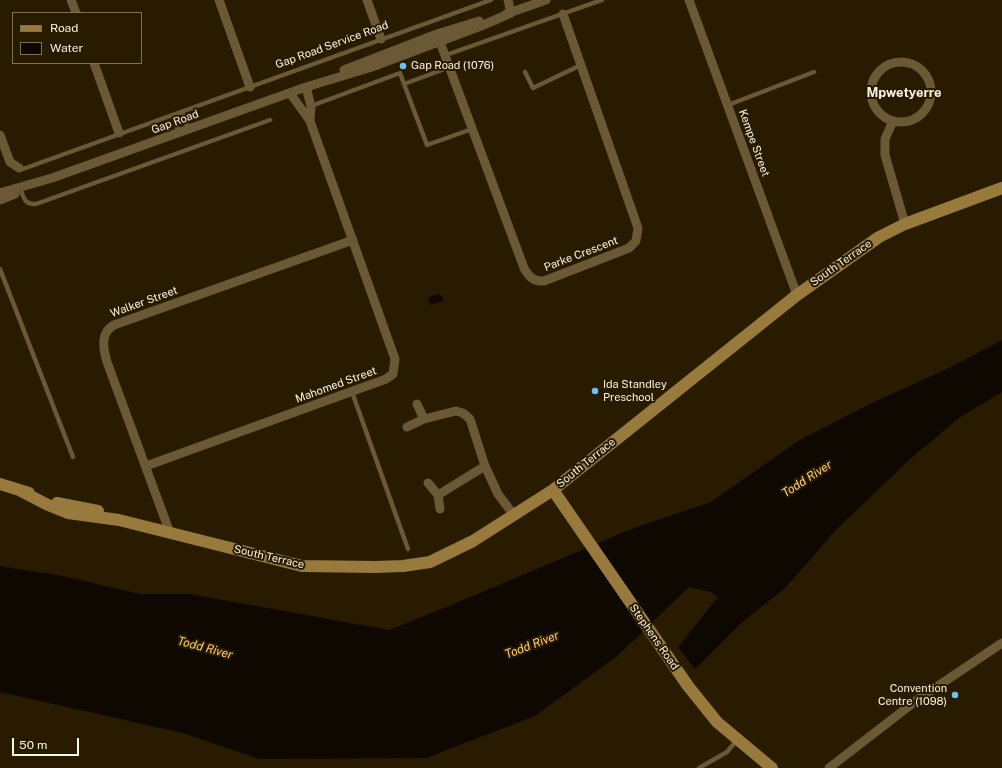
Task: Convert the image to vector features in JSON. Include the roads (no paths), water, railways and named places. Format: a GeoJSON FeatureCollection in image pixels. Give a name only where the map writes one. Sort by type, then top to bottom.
{"type":"FeatureCollection","features":[{"type":"Feature","properties":{"kind":"street"},"geometry":{"type":"LineString","coordinates":[[71,0],[76,12]]}},
{"type":"Feature","properties":{"kind":"street"},"geometry":{"type":"LineString","coordinates":[[219,0],[250,87]]}},
{"type":"Feature","properties":{"kind":"street"},"geometry":{"type":"LineString","coordinates":[[367,0],[381,39]]}},
{"type":"Feature","properties":{"kind":"street"},"geometry":{"type":"LineString","coordinates":[[508,0],[511,13]]}},
{"type":"Feature","properties":{"kind":"street","name":"Gap Road"},"geometry":{"type":"LineString","coordinates":[[0,200],[21,189],[306,87],[372,67],[439,38],[511,13],[523,4],[546,0]]}},
{"type":"Feature","properties":{"kind":"street","name":"Kempe Street"},"geometry":{"type":"LineString","coordinates":[[690,0],[797,295]]}},
{"type":"Feature","properties":{"kind":"street","name":"Parke Crescent"},"geometry":{"type":"LineString","coordinates":[[439,38],[524,268],[532,279],[544,281],[630,248],[636,242],[638,228],[562,14]]}},
{"type":"Feature","properties":{"kind":"street"},"geometry":{"type":"LineString","coordinates":[[908,62],[917,66],[930,80],[932,90],[931,99],[921,116],[903,122],[893,121],[884,117],[876,109],[872,100],[871,90],[876,75],[888,64],[908,62]]}},
{"type":"Feature","properties":{"kind":"street"},"geometry":{"type":"LineString","coordinates":[[94,64],[119,133]]}},
{"type":"Feature","properties":{"kind":"street","name":"Mahomed Street"},"geometry":{"type":"LineString","coordinates":[[306,87],[311,106],[310,121]]}},
{"type":"Feature","properties":{"kind":"street","name":"Mahomed Street"},"geometry":{"type":"LineString","coordinates":[[146,466],[352,392],[386,379],[392,374],[395,366],[395,359],[310,121],[290,93]]}},
{"type":"Feature","properties":{"kind":"street"},"geometry":{"type":"LineString","coordinates":[[302,110],[311,106]]}},
{"type":"Feature","properties":{"kind":"street"},"geometry":{"type":"LineString","coordinates":[[893,121],[885,139],[885,155],[905,224]]}},
{"type":"Feature","properties":{"kind":"street"},"geometry":{"type":"LineString","coordinates":[[0,135],[10,162],[19,168]]}},
{"type":"Feature","properties":{"kind":"street","name":"South Terrace"},"geometry":{"type":"LineString","coordinates":[[0,484],[52,502],[95,510],[119,520],[302,566],[403,566],[430,562],[452,553],[473,541],[552,490],[797,295],[879,237],[905,224],[1002,188]]}},
{"type":"Feature","properties":{"kind":"street","name":"Gap Road"},"geometry":{"type":"LineString","coordinates":[[0,193],[21,189]]}},
{"type":"Feature","properties":{"kind":"street","name":"Walker Street"},"geometry":{"type":"LineString","coordinates":[[165,531],[146,466],[107,362],[103,342],[104,335],[109,328],[352,240]]}},
{"type":"Feature","properties":{"kind":"street"},"geometry":{"type":"LineString","coordinates":[[417,404],[424,419]]}},
{"type":"Feature","properties":{"kind":"street"},"geometry":{"type":"LineString","coordinates":[[407,427],[424,419],[456,411],[463,413],[470,419],[485,466],[498,494],[513,514]]}},
{"type":"Feature","properties":{"kind":"street"},"geometry":{"type":"LineString","coordinates":[[438,495],[485,466]]}},
{"type":"Feature","properties":{"kind":"street"},"geometry":{"type":"LineString","coordinates":[[428,483],[438,495],[440,509]]}},
{"type":"Feature","properties":{"kind":"street","name":"Stephens Road"},"geometry":{"type":"LineString","coordinates":[[552,490],[688,686],[717,722],[772,768]]}},
{"type":"Feature","properties":{"kind":"street"},"geometry":{"type":"LineString","coordinates":[[829,768],[917,700],[1002,643]]}},
{"type":"Feature","properties":{"kind":"lane","name":"Gap Road Service Road"},"geometry":{"type":"LineString","coordinates":[[19,168],[23,169],[119,133],[182,112],[491,0]]}},
{"type":"Feature","properties":{"kind":"lane"},"geometry":{"type":"LineString","coordinates":[[446,55],[602,0]]}},
{"type":"Feature","properties":{"kind":"lane"},"geometry":{"type":"LineString","coordinates":[[525,72],[533,88],[581,65]]}},
{"type":"Feature","properties":{"kind":"lane"},"geometry":{"type":"LineString","coordinates":[[404,84],[450,67]]}},
{"type":"Feature","properties":{"kind":"lane"},"geometry":{"type":"LineString","coordinates":[[728,105],[814,72]]}},
{"type":"Feature","properties":{"kind":"lane"},"geometry":{"type":"LineString","coordinates":[[311,106],[400,73],[427,145],[472,129]]}},
{"type":"Feature","properties":{"kind":"lane"},"geometry":{"type":"LineString","coordinates":[[182,112],[183,131]]}},
{"type":"Feature","properties":{"kind":"lane"},"geometry":{"type":"LineString","coordinates":[[173,115],[183,131]]}},
{"type":"Feature","properties":{"kind":"lane"},"geometry":{"type":"LineString","coordinates":[[21,189],[26,202],[36,204],[270,120]]}},
{"type":"Feature","properties":{"kind":"lane"},"geometry":{"type":"LineString","coordinates":[[0,269],[72,457]]}},
{"type":"Feature","properties":{"kind":"lane"},"geometry":{"type":"LineString","coordinates":[[352,392],[408,549]]}},
{"type":"Feature","properties":{"kind":"lane"},"geometry":{"type":"LineString","coordinates":[[699,768],[727,752],[737,740]]}},
{"type":"Feature","properties":{"kind":"water"},"geometry":{"type":"Polygon","coordinates":[[[437,294],[442,296],[443,301],[430,305],[428,298],[437,294]]]}},
{"type":"Feature","properties":{"kind":"water","name":"Todd River"},"geometry":{"type":"Polygon","coordinates":[[[1002,340],[1002,392],[959,418],[910,459],[836,530],[785,588],[740,624],[695,669],[678,647],[718,597],[711,592],[689,587],[616,657],[535,716],[426,758],[259,759],[183,733],[0,692],[0,566],[63,576],[140,594],[190,594],[389,630],[634,528],[711,502],[798,441],[868,405],[953,366],[1002,340]]]}},
{"type":"Feature","properties":{"kind":"place","name":"Gap Road (1076)"},"geometry":{"type":"Point","coordinates":[403,66]}},
{"type":"Feature","properties":{"kind":"place","name":"Ida Standley Preschool"},"geometry":{"type":"Point","coordinates":[595,391]}},
{"type":"Feature","properties":{"kind":"place","name":"Convention Centre (1098)"},"geometry":{"type":"Point","coordinates":[955,695]}},
{"type":"Feature","properties":{"kind":"district","name":"Mpwetyerre"},"geometry":{"type":"Point","coordinates":[904,93]}}]}
